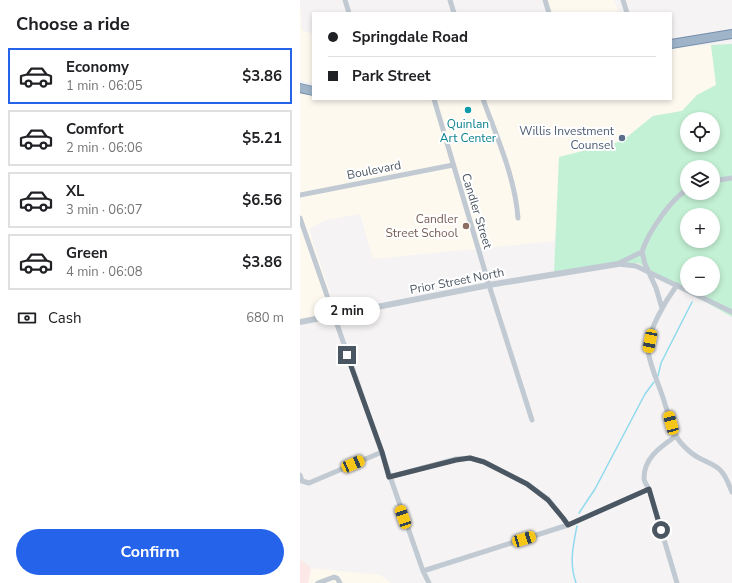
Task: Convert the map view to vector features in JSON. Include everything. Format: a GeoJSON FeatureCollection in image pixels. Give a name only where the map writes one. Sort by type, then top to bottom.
{"type":"FeatureCollection","features":[{"type":"Feature","properties":{"kind":"highway"},"geometry":{"type":"LineString","coordinates":[[672,44],[732,34]]}},
{"type":"Feature","properties":{"kind":"highway"},"geometry":{"type":"LineString","coordinates":[[300,88],[312,91]]}},
{"type":"Feature","properties":{"kind":"street"},"geometry":{"type":"LineString","coordinates":[[345,0],[349,12]]}},
{"type":"Feature","properties":{"kind":"street"},"geometry":{"type":"LineString","coordinates":[[450,0],[454,12]]}},
{"type":"Feature","properties":{"kind":"street"},"geometry":{"type":"LineString","coordinates":[[545,0],[549,12]]}},
{"type":"Feature","properties":{"kind":"street"},"geometry":{"type":"LineString","coordinates":[[622,0],[627,12]]}},
{"type":"Feature","properties":{"kind":"street","name":"Candler Street"},"geometry":{"type":"LineString","coordinates":[[434,100],[488,285],[532,420]]}},
{"type":"Feature","properties":{"kind":"street"},"geometry":{"type":"LineString","coordinates":[[483,100],[510,172],[517,204],[518,218]]}},
{"type":"Feature","properties":{"kind":"street","name":"Boulevard"},"geometry":{"type":"LineString","coordinates":[[300,195],[453,165]]}},
{"type":"Feature","properties":{"kind":"street"},"geometry":{"type":"LineString","coordinates":[[720,180],[732,178]]}},
{"type":"Feature","properties":{"kind":"street"},"geometry":{"type":"LineString","coordinates":[[662,308],[656,288],[645,264],[642,252],[644,245],[660,219],[680,196]]}},
{"type":"Feature","properties":{"kind":"street"},"geometry":{"type":"LineString","coordinates":[[300,221],[382,452],[389,477],[422,571],[429,583]]}},
{"type":"Feature","properties":{"kind":"street"},"geometry":{"type":"LineString","coordinates":[[618,264],[642,252]]}},
{"type":"Feature","properties":{"kind":"street"},"geometry":{"type":"LineString","coordinates":[[618,264],[636,266],[732,312]]}},
{"type":"Feature","properties":{"kind":"street","name":"Prior Street North"},"geometry":{"type":"LineString","coordinates":[[300,322],[488,285],[618,264]]}},
{"type":"Feature","properties":{"kind":"street"},"geometry":{"type":"LineString","coordinates":[[677,285],[662,308],[652,332],[648,350],[654,373],[676,436],[691,453],[721,470],[732,492]]}},
{"type":"Feature","properties":{"kind":"street"},"geometry":{"type":"LineString","coordinates":[[676,436],[652,455],[646,466],[644,479],[649,489],[677,583]]}},
{"type":"Feature","properties":{"kind":"street"},"geometry":{"type":"LineString","coordinates":[[300,475],[302,481],[309,483],[382,452]]}},
{"type":"Feature","properties":{"kind":"street"},"geometry":{"type":"LineString","coordinates":[[389,477],[456,460],[470,458],[484,462],[527,484],[548,500],[568,525]]}},
{"type":"Feature","properties":{"kind":"street"},"geometry":{"type":"LineString","coordinates":[[422,571],[568,525],[649,489]]}},
{"type":"Feature","properties":{"kind":"street"},"geometry":{"type":"LineString","coordinates":[[318,583],[334,577],[337,578],[340,583]]}},
{"type":"Feature","properties":{"kind":"shaded area"},"geometry":{"type":"Polygon","coordinates":[[[300,0],[302,30],[312,34],[312,83],[300,80],[300,0]]]}},
{"type":"Feature","properties":{"kind":"shaded area"},"geometry":{"type":"Polygon","coordinates":[[[547,0],[614,0],[619,12],[551,12],[547,0]]]}},
{"type":"Feature","properties":{"kind":"shaded area"},"geometry":{"type":"Polygon","coordinates":[[[711,45],[716,85],[697,95],[682,111],[652,116],[623,141],[559,157],[555,241],[373,259],[360,214],[326,220],[309,229],[338,317],[300,325],[300,92],[312,95],[312,100],[672,100],[672,47],[711,45]]]}},
{"type":"Feature","properties":{"kind":"shaded area"},"geometry":{"type":"Polygon","coordinates":[[[300,559],[311,568],[308,583],[300,583],[300,559]]]}},
{"type":"Feature","properties":{"kind":"shaded area"},"geometry":{"type":"Polygon","coordinates":[[[311,568],[380,575],[391,583],[308,583],[311,568]]]}},
{"type":"Feature","properties":{"kind":"green space"},"geometry":{"type":"Polygon","coordinates":[[[732,44],[732,317],[695,296],[720,296],[720,256],[680,256],[680,287],[638,263],[554,275],[559,157],[622,141],[653,116],[682,111],[697,95],[716,85],[711,45],[732,44]]]}},
{"type":"Feature","properties":{"kind":"waterway"},"geometry":{"type":"LineString","coordinates":[[658,376],[661,363],[692,302]]}},
{"type":"Feature","properties":{"kind":"waterway"},"geometry":{"type":"LineString","coordinates":[[579,513],[595,489],[645,394],[654,382]]}},
{"type":"Feature","properties":{"kind":"waterway"},"geometry":{"type":"LineString","coordinates":[[576,583],[572,561],[577,526]]}},
{"type":"Feature","properties":{"kind":"place","name":"Quinlan Art Center"},"geometry":{"type":"Point","coordinates":[468,110]}},
{"type":"Feature","properties":{"kind":"place","name":"Willis Investment Counsel"},"geometry":{"type":"Point","coordinates":[622,138]}},
{"type":"Feature","properties":{"kind":"place","name":"Candler Street School"},"geometry":{"type":"Point","coordinates":[466,226]}},
{"type":"Feature","properties":{"kind":"route"},"geometry":{"type":"LineString","coordinates":[[347,355],[382,452],[389,477],[456,460],[470,458],[484,462],[527,484],[548,500],[568,525],[649,489],[661,530]]}}]}
